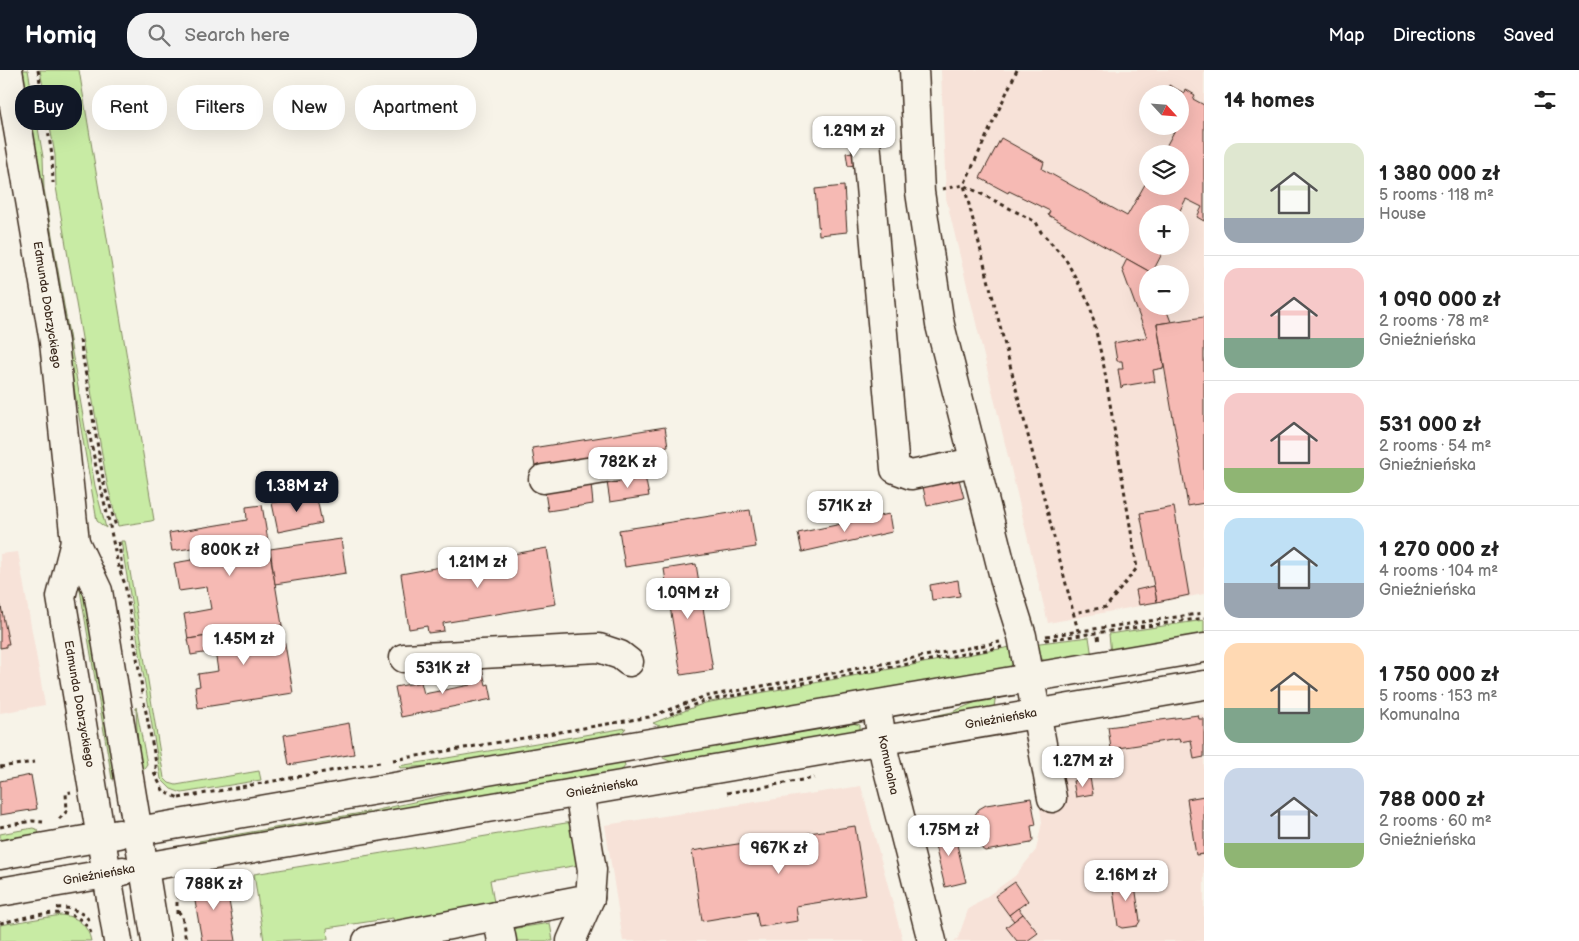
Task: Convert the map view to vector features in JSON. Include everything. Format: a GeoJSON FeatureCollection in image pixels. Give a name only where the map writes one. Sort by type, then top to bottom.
{"type":"FeatureCollection","features":[{"type":"Feature","properties":{"kind":"street","name":"Edmunda Dobrzyckiego"},"geometry":{"type":"LineString","coordinates":[[8,70],[54,342],[75,542],[98,591],[156,941]]}},
{"type":"Feature","properties":{"kind":"street"},"geometry":{"type":"LineString","coordinates":[[914,70],[920,192],[940,325],[1006,585],[1022,636],[1052,798]]}},
{"type":"Feature","properties":{"kind":"street"},"geometry":{"type":"LineString","coordinates":[[866,141],[895,469],[911,474],[974,462]]}},
{"type":"Feature","properties":{"kind":"street"},"geometry":{"type":"LineString","coordinates":[[543,479],[643,463]]}},
{"type":"Feature","properties":{"kind":"street","name":"Edmunda Dobrzyckiego"},"geometry":{"type":"LineString","coordinates":[[75,542],[61,598],[106,873],[107,937]]}},
{"type":"Feature","properties":{"kind":"street"},"geometry":{"type":"LineString","coordinates":[[404,658],[599,648],[620,655],[629,662]]}},
{"type":"Feature","properties":{"kind":"street"},"geometry":{"type":"LineString","coordinates":[[0,855],[138,831],[278,797],[877,705],[1204,648]]}},
{"type":"Feature","properties":{"kind":"street","name":"Gnieźnieńska"},"geometry":{"type":"LineString","coordinates":[[0,892],[1204,684]]}},
{"type":"Feature","properties":{"kind":"street","name":"Komunalna"},"geometry":{"type":"LineString","coordinates":[[877,705],[882,740],[932,941]]}},
{"type":"Feature","properties":{"kind":"street"},"geometry":{"type":"LineString","coordinates":[[571,941],[590,898],[592,870],[579,792]]}},
{"type":"Feature","properties":{"kind":"street"},"geometry":{"type":"LineString","coordinates":[[367,941],[500,928],[590,898]]}},
{"type":"Feature","properties":{"kind":"path"},"geometry":{"type":"LineString","coordinates":[[38,70],[52,156],[53,188]]}},
{"type":"Feature","properties":{"kind":"path"},"geometry":{"type":"LineString","coordinates":[[1017,70],[964,185],[1078,632]]}},
{"type":"Feature","properties":{"kind":"path"},"geometry":{"type":"LineString","coordinates":[[947,188],[964,185],[1036,222],[1041,232],[1065,258],[1090,305],[1104,367],[1137,568],[1106,606],[1073,613]]}},
{"type":"Feature","properties":{"kind":"path"},"geometry":{"type":"LineString","coordinates":[[79,337],[104,484],[116,527]]}},
{"type":"Feature","properties":{"kind":"path"},"geometry":{"type":"LineString","coordinates":[[110,527],[113,543]]}},
{"type":"Feature","properties":{"kind":"path"},"geometry":{"type":"LineString","coordinates":[[119,542],[122,570]]}},
{"type":"Feature","properties":{"kind":"path"},"geometry":{"type":"LineString","coordinates":[[1204,614],[1041,639],[1204,618]]}},
{"type":"Feature","properties":{"kind":"path"},"geometry":{"type":"LineString","coordinates":[[393,760],[649,717],[703,697],[1006,644],[704,701],[651,721],[397,764]]}},
{"type":"Feature","properties":{"kind":"path"},"geometry":{"type":"LineString","coordinates":[[144,702],[156,763],[156,779],[164,792],[172,797],[179,798],[380,762]]}},
{"type":"Feature","properties":{"kind":"path"},"geometry":{"type":"LineString","coordinates":[[0,767],[35,762]]}},
{"type":"Feature","properties":{"kind":"path"},"geometry":{"type":"LineString","coordinates":[[55,820],[61,818],[67,811],[66,793],[71,792]]}},
{"type":"Feature","properties":{"kind":"path"},"geometry":{"type":"LineString","coordinates":[[0,827],[32,821],[49,821]]}},
{"type":"Feature","properties":{"kind":"path"},"geometry":{"type":"LineString","coordinates":[[186,941],[182,916],[177,910],[177,900],[179,893],[188,881]]}},
{"type":"Feature","properties":{"kind":"path"},"geometry":{"type":"LineString","coordinates":[[0,918],[62,908],[81,913],[87,912]]}},
{"type":"Feature","properties":{"kind":"path"},"geometry":{"type":"LineString","coordinates":[[0,923],[58,912],[71,914],[86,923],[92,934],[93,941]]}},
{"type":"Feature","properties":{"kind":"path"},"geometry":{"type":"LineString","coordinates":[[81,913],[107,937]]}},
{"type":"Feature","properties":{"kind":"shaded area"},"geometry":{"type":"Polygon","coordinates":[[[941,70],[1204,70],[1204,594],[1048,623],[946,198],[941,70]]]}},
{"type":"Feature","properties":{"kind":"shaded area"},"geometry":{"type":"Polygon","coordinates":[[[18,552],[45,705],[0,713],[0,554],[18,552]]]}},
{"type":"Feature","properties":{"kind":"shaded area"},"geometry":{"type":"Polygon","coordinates":[[[1204,714],[1204,941],[954,941],[958,938],[968,910],[1015,876],[1036,850],[1042,822],[1036,781],[1112,762],[1108,727],[1204,714]]]}},
{"type":"Feature","properties":{"kind":"shaded area"},"geometry":{"type":"Polygon","coordinates":[[[861,786],[903,941],[623,941],[605,825],[861,786]]]}},
{"type":"Feature","properties":{"kind":"green space"},"geometry":{"type":"Polygon","coordinates":[[[19,70],[28,70],[31,85],[22,85],[19,70]]]}},
{"type":"Feature","properties":{"kind":"green space"},"geometry":{"type":"Polygon","coordinates":[[[40,70],[79,70],[82,85],[43,85],[40,70]]]}},
{"type":"Feature","properties":{"kind":"green space"},"geometry":{"type":"Polygon","coordinates":[[[82,88],[154,520],[151,521],[118,526],[107,483],[56,187],[55,155],[51,130],[82,130],[82,88]]]}},
{"type":"Feature","properties":{"kind":"green space"},"geometry":{"type":"Polygon","coordinates":[[[29,130],[38,130],[43,157],[44,189],[95,486],[106,528],[97,521],[29,130]]]}},
{"type":"Feature","properties":{"kind":"green space"},"geometry":{"type":"Polygon","coordinates":[[[121,541],[125,541],[164,778],[169,783],[176,785],[259,771],[261,780],[182,793],[171,789],[161,779],[121,541]]]}},
{"type":"Feature","properties":{"kind":"green space"},"geometry":{"type":"Polygon","coordinates":[[[83,582],[118,778],[112,779],[79,584],[83,582]]]}},
{"type":"Feature","properties":{"kind":"green space"},"geometry":{"type":"Polygon","coordinates":[[[1204,620],[1204,636],[1111,654],[1109,634],[1204,620]]]}},
{"type":"Feature","properties":{"kind":"green space"},"geometry":{"type":"Polygon","coordinates":[[[1089,637],[1092,657],[1046,662],[1036,654],[1032,644],[1089,637]]]}},
{"type":"Feature","properties":{"kind":"green space"},"geometry":{"type":"Polygon","coordinates":[[[1016,646],[1014,662],[1010,668],[663,728],[653,723],[705,703],[1016,646]]]}},
{"type":"Feature","properties":{"kind":"green space"},"geometry":{"type":"Polygon","coordinates":[[[988,697],[995,700],[994,708],[902,723],[952,712],[988,697]]]}},
{"type":"Feature","properties":{"kind":"green space"},"geometry":{"type":"Polygon","coordinates":[[[136,707],[147,764],[139,775],[136,707]]]}},
{"type":"Feature","properties":{"kind":"green space"},"geometry":{"type":"Polygon","coordinates":[[[845,721],[860,725],[860,731],[676,764],[663,758],[664,754],[845,721]]]}},
{"type":"Feature","properties":{"kind":"green space"},"geometry":{"type":"Polygon","coordinates":[[[626,728],[619,736],[459,764],[400,768],[399,766],[626,728]]]}},
{"type":"Feature","properties":{"kind":"green space"},"geometry":{"type":"Polygon","coordinates":[[[624,761],[625,766],[620,773],[200,846],[199,841],[373,811],[558,770],[624,761]]]}},
{"type":"Feature","properties":{"kind":"green space"},"geometry":{"type":"Polygon","coordinates":[[[572,822],[579,865],[490,880],[495,908],[394,924],[393,918],[327,928],[328,939],[264,941],[254,874],[572,822]]]}},
{"type":"Feature","properties":{"kind":"green space"},"geometry":{"type":"Polygon","coordinates":[[[33,828],[38,830],[39,837],[0,840],[0,834],[33,828]]]}},
{"type":"Feature","properties":{"kind":"green space"},"geometry":{"type":"Polygon","coordinates":[[[61,915],[72,917],[81,922],[90,935],[91,941],[0,941],[0,925],[61,915]]]}},
{"type":"Feature","properties":{"kind":"green space"},"geometry":{"type":"Polygon","coordinates":[[[550,923],[553,941],[513,941],[511,929],[550,923]]]}},
{"type":"Feature","properties":{"kind":"building"},"geometry":{"type":"Polygon","coordinates":[[[1189,91],[1195,95],[1193,99],[1204,105],[1204,221],[1197,217],[1202,207],[1186,199],[1183,205],[1139,205],[1139,255],[1161,255],[1156,265],[1139,266],[1048,215],[1050,211],[1009,191],[1008,193],[980,178],[1001,138],[1044,162],[1042,169],[1127,216],[1139,195],[1189,195],[1189,145],[1167,145],[1172,135],[1189,135],[1189,91]]]}},
{"type":"Feature","properties":{"kind":"building"},"geometry":{"type":"Polygon","coordinates":[[[859,151],[861,164],[848,166],[846,153],[859,151]]]}},
{"type":"Feature","properties":{"kind":"building"},"geometry":{"type":"Polygon","coordinates":[[[844,186],[847,232],[819,235],[815,189],[844,186]]]}},
{"type":"Feature","properties":{"kind":"building"},"geometry":{"type":"Polygon","coordinates":[[[1127,259],[1139,266],[1139,315],[1168,315],[1171,322],[1157,324],[1164,368],[1153,370],[1155,382],[1123,386],[1121,388],[1118,369],[1123,369],[1122,361],[1117,361],[1114,343],[1147,337],[1122,269],[1127,259]]]}},
{"type":"Feature","properties":{"kind":"building"},"geometry":{"type":"Polygon","coordinates":[[[1204,317],[1204,503],[1188,506],[1157,324],[1204,317]]]}},
{"type":"Feature","properties":{"kind":"building"},"geometry":{"type":"Polygon","coordinates":[[[665,427],[668,446],[535,467],[532,448],[665,427]]]}},
{"type":"Feature","properties":{"kind":"building"},"geometry":{"type":"Polygon","coordinates":[[[645,476],[649,496],[610,502],[607,482],[645,476]]]}},
{"type":"Feature","properties":{"kind":"building"},"geometry":{"type":"Polygon","coordinates":[[[959,479],[964,498],[927,506],[923,487],[959,479]]]}},
{"type":"Feature","properties":{"kind":"building"},"geometry":{"type":"Polygon","coordinates":[[[591,484],[593,504],[548,511],[545,492],[591,484]]]}},
{"type":"Feature","properties":{"kind":"building"},"geometry":{"type":"Polygon","coordinates":[[[316,494],[322,523],[278,532],[272,503],[316,494]]]}},
{"type":"Feature","properties":{"kind":"building"},"geometry":{"type":"Polygon","coordinates":[[[262,505],[282,625],[188,639],[184,614],[211,609],[207,587],[179,591],[174,563],[215,556],[213,545],[172,551],[169,533],[247,520],[246,507],[262,505]]]}},
{"type":"Feature","properties":{"kind":"building"},"geometry":{"type":"Polygon","coordinates":[[[1174,507],[1189,595],[1157,602],[1140,513],[1174,507]]]}},
{"type":"Feature","properties":{"kind":"building"},"geometry":{"type":"Polygon","coordinates":[[[750,510],[756,547],[625,567],[619,530],[750,510]]]}},
{"type":"Feature","properties":{"kind":"building"},"geometry":{"type":"Polygon","coordinates":[[[889,514],[892,532],[802,552],[798,533],[889,514]]]}},
{"type":"Feature","properties":{"kind":"building"},"geometry":{"type":"Polygon","coordinates":[[[341,539],[346,573],[275,584],[270,549],[341,539]]]}},
{"type":"Feature","properties":{"kind":"building"},"geometry":{"type":"Polygon","coordinates":[[[547,548],[556,604],[443,623],[444,631],[428,633],[427,626],[409,629],[401,574],[547,548]]]}},
{"type":"Feature","properties":{"kind":"building"},"geometry":{"type":"Polygon","coordinates":[[[696,564],[713,670],[681,675],[664,569],[696,564]]]}},
{"type":"Feature","properties":{"kind":"building"},"geometry":{"type":"Polygon","coordinates":[[[958,580],[960,596],[932,600],[930,585],[958,580]]]}},
{"type":"Feature","properties":{"kind":"building"},"geometry":{"type":"Polygon","coordinates":[[[1154,586],[1157,602],[1139,605],[1136,590],[1154,586]]]}},
{"type":"Feature","properties":{"kind":"building"},"geometry":{"type":"Polygon","coordinates":[[[0,602],[9,644],[6,644],[6,647],[0,648],[0,602]]]}},
{"type":"Feature","properties":{"kind":"building"},"geometry":{"type":"Polygon","coordinates":[[[282,625],[293,693],[198,708],[195,687],[200,686],[198,674],[218,671],[215,651],[191,655],[188,639],[282,625]]]}},
{"type":"Feature","properties":{"kind":"building"},"geometry":{"type":"Polygon","coordinates":[[[481,664],[486,685],[489,684],[492,699],[401,717],[395,687],[421,682],[424,694],[470,685],[467,667],[481,664]]]}},
{"type":"Feature","properties":{"kind":"building"},"geometry":{"type":"Polygon","coordinates":[[[1198,715],[1199,719],[1204,719],[1204,757],[1194,759],[1191,740],[1180,742],[1179,739],[1111,749],[1108,727],[1198,715]]]}},
{"type":"Feature","properties":{"kind":"building"},"geometry":{"type":"Polygon","coordinates":[[[349,723],[354,754],[289,765],[284,735],[349,723]]]}},
{"type":"Feature","properties":{"kind":"building"},"geometry":{"type":"Polygon","coordinates":[[[31,775],[37,809],[0,815],[0,781],[31,775]]]}},
{"type":"Feature","properties":{"kind":"building"},"geometry":{"type":"Polygon","coordinates":[[[1090,778],[1093,794],[1076,797],[1073,781],[1090,778]]]}},
{"type":"Feature","properties":{"kind":"building"},"geometry":{"type":"Polygon","coordinates":[[[1204,796],[1204,854],[1196,855],[1187,799],[1204,796]]]}},
{"type":"Feature","properties":{"kind":"building"},"geometry":{"type":"Polygon","coordinates":[[[1031,798],[1036,825],[1031,826],[1033,840],[1031,843],[985,851],[982,849],[980,836],[976,837],[972,825],[974,816],[979,809],[986,805],[1031,798]]]}},
{"type":"Feature","properties":{"kind":"building"},"geometry":{"type":"Polygon","coordinates":[[[855,826],[866,895],[796,906],[798,921],[759,927],[756,912],[702,921],[692,851],[855,826]]]}},
{"type":"Feature","properties":{"kind":"building"},"geometry":{"type":"Polygon","coordinates":[[[953,828],[966,882],[945,887],[932,833],[953,828]]]}},
{"type":"Feature","properties":{"kind":"building"},"geometry":{"type":"Polygon","coordinates":[[[1129,876],[1134,878],[1140,921],[1137,926],[1122,928],[1118,926],[1112,882],[1116,878],[1129,876]]]}},
{"type":"Feature","properties":{"kind":"building"},"geometry":{"type":"Polygon","coordinates":[[[225,878],[236,941],[202,941],[192,884],[225,878]]]}},
{"type":"Feature","properties":{"kind":"building"},"geometry":{"type":"Polygon","coordinates":[[[1015,882],[1028,901],[1009,915],[995,896],[1015,882]]]}},
{"type":"Feature","properties":{"kind":"building"},"geometry":{"type":"Polygon","coordinates":[[[1018,908],[1023,914],[1014,921],[1009,915],[1018,908]]]}},
{"type":"Feature","properties":{"kind":"building"},"geometry":{"type":"Polygon","coordinates":[[[1023,914],[1038,933],[1027,941],[1017,941],[1006,927],[1023,914]]]}}]}
